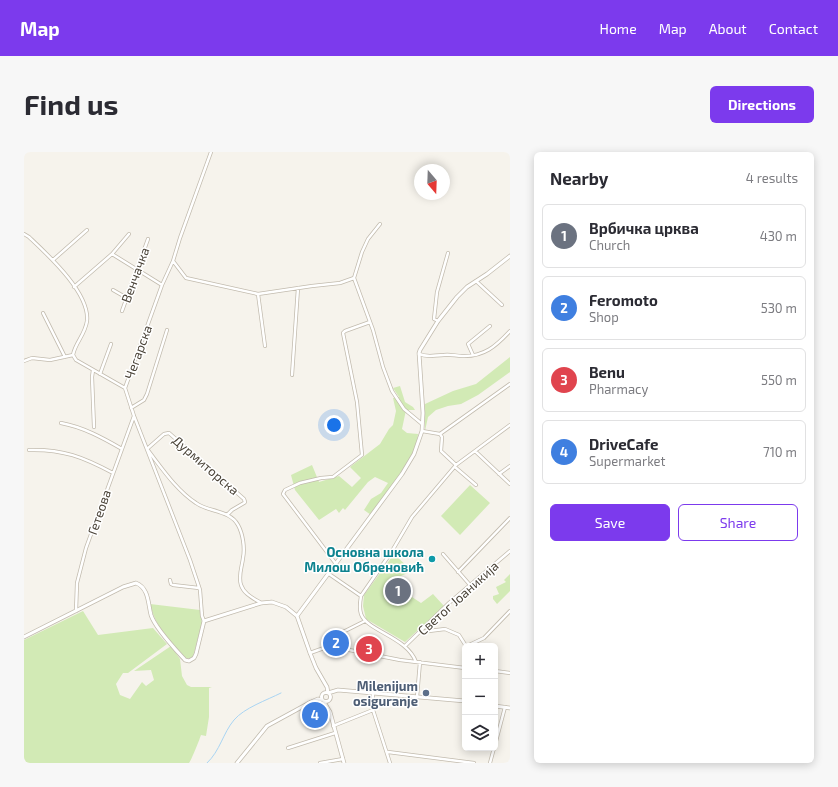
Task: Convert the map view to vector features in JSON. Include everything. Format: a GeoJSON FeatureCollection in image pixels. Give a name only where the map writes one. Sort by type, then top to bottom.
{"type":"FeatureCollection","features":[{"type":"Feature","properties":{"kind":"street","name":"Чегарска"},"geometry":{"type":"LineString","coordinates":[[204,621],[199,588],[184,541],[134,416],[125,388],[162,285],[173,261],[211,152]]}},
{"type":"Feature","properties":{"kind":"street"},"geometry":{"type":"LineString","coordinates":[[380,224],[368,239],[354,278],[392,391],[404,408],[422,424]]}},
{"type":"Feature","properties":{"kind":"street"},"geometry":{"type":"LineString","coordinates":[[53,260],[87,230]]}},
{"type":"Feature","properties":{"kind":"street"},"geometry":{"type":"LineString","coordinates":[[24,234],[53,260],[81,295],[87,319],[82,336],[73,355]]}},
{"type":"Feature","properties":{"kind":"street"},"geometry":{"type":"LineString","coordinates":[[74,287],[112,254],[130,234]]}},
{"type":"Feature","properties":{"kind":"street","name":"Венчачка"},"geometry":{"type":"LineString","coordinates":[[122,311],[148,239]]}},
{"type":"Feature","properties":{"kind":"street"},"geometry":{"type":"LineString","coordinates":[[438,321],[434,319],[437,292],[448,253]]}},
{"type":"Feature","properties":{"kind":"street"},"geometry":{"type":"LineString","coordinates":[[112,254],[162,285]]}},
{"type":"Feature","properties":{"kind":"street"},"geometry":{"type":"LineString","coordinates":[[297,616],[408,464],[418,444],[422,431],[423,413],[419,354],[438,321],[467,287],[510,256]]}},
{"type":"Feature","properties":{"kind":"street"},"geometry":{"type":"LineString","coordinates":[[173,261],[186,278],[258,294],[340,283],[354,278]]}},
{"type":"Feature","properties":{"kind":"street"},"geometry":{"type":"LineString","coordinates":[[476,281],[502,305]]}},
{"type":"Feature","properties":{"kind":"street"},"geometry":{"type":"LineString","coordinates":[[292,375],[298,288]]}},
{"type":"Feature","properties":{"kind":"street"},"geometry":{"type":"LineString","coordinates":[[113,290],[127,298]]}},
{"type":"Feature","properties":{"kind":"street"},"geometry":{"type":"LineString","coordinates":[[258,294],[265,346]]}},
{"type":"Feature","properties":{"kind":"street"},"geometry":{"type":"LineString","coordinates":[[43,313],[64,357]]}},
{"type":"Feature","properties":{"kind":"street"},"geometry":{"type":"LineString","coordinates":[[336,564],[283,494],[285,490],[300,483],[333,477],[362,455],[356,395],[343,333],[370,322]]}},
{"type":"Feature","properties":{"kind":"street"},"geometry":{"type":"LineString","coordinates":[[472,355],[468,344],[490,326]]}},
{"type":"Feature","properties":{"kind":"street"},"geometry":{"type":"LineString","coordinates":[[131,408],[144,400],[147,394],[167,330]]}},
{"type":"Feature","properties":{"kind":"street"},"geometry":{"type":"LineString","coordinates":[[419,354],[429,356],[445,354],[462,356],[482,353],[494,347],[510,331]]}},
{"type":"Feature","properties":{"kind":"street"},"geometry":{"type":"LineString","coordinates":[[100,374],[111,344]]}},
{"type":"Feature","properties":{"kind":"street"},"geometry":{"type":"LineString","coordinates":[[24,361],[32,358],[50,360],[73,355]]}},
{"type":"Feature","properties":{"kind":"street"},"geometry":{"type":"LineString","coordinates":[[73,355],[76,360],[125,388]]}},
{"type":"Feature","properties":{"kind":"street"},"geometry":{"type":"LineString","coordinates":[[93,370],[94,427]]}},
{"type":"Feature","properties":{"kind":"street"},"geometry":{"type":"LineString","coordinates":[[422,431],[440,434],[510,384]]}},
{"type":"Feature","properties":{"kind":"street","name":"Гетеова"},"geometry":{"type":"LineString","coordinates":[[76,612],[77,584],[80,571],[112,473],[134,416]]}},
{"type":"Feature","properties":{"kind":"street"},"geometry":{"type":"LineString","coordinates":[[61,423],[91,433],[122,449]]}},
{"type":"Feature","properties":{"kind":"street"},"geometry":{"type":"LineString","coordinates":[[416,662],[405,646],[365,621],[360,611],[361,596],[392,551],[412,517],[456,466],[510,425]]}},
{"type":"Feature","properties":{"kind":"street","name":"Дурмиторска"},"geometry":{"type":"LineString","coordinates":[[147,449],[164,434],[169,433],[244,499],[244,504],[232,510],[227,515]]}},
{"type":"Feature","properties":{"kind":"street"},"geometry":{"type":"LineString","coordinates":[[440,434],[442,437],[441,451],[476,485]]}},
{"type":"Feature","properties":{"kind":"street"},"geometry":{"type":"LineString","coordinates":[[147,449],[180,489],[196,503],[205,508],[227,515],[234,519],[238,524],[244,557],[240,574],[240,584],[250,596],[261,603]]}},
{"type":"Feature","properties":{"kind":"street"},"geometry":{"type":"LineString","coordinates":[[29,450],[47,450],[76,455],[112,473]]}},
{"type":"Feature","properties":{"kind":"street"},"geometry":{"type":"LineString","coordinates":[[475,451],[510,484]]}},
{"type":"Feature","properties":{"kind":"street"},"geometry":{"type":"LineString","coordinates":[[499,474],[510,466]]}},
{"type":"Feature","properties":{"kind":"street"},"geometry":{"type":"LineString","coordinates":[[458,572],[510,518]]}},
{"type":"Feature","properties":{"kind":"street","name":"Светог Јоаникија"},"geometry":{"type":"LineString","coordinates":[[405,646],[449,603],[510,551]]}},
{"type":"Feature","properties":{"kind":"street"},"geometry":{"type":"LineString","coordinates":[[443,554],[470,585]]}},
{"type":"Feature","properties":{"kind":"street"},"geometry":{"type":"LineString","coordinates":[[329,574],[361,596]]}},
{"type":"Feature","properties":{"kind":"street"},"geometry":{"type":"LineString","coordinates":[[170,580],[171,584],[173,585],[199,588]]}},
{"type":"Feature","properties":{"kind":"street"},"geometry":{"type":"LineString","coordinates":[[24,638],[128,585],[138,584],[144,590],[151,615],[157,626],[185,660],[189,661],[194,658],[196,654],[204,621],[261,603],[272,602],[289,608],[297,616],[310,654],[325,684],[326,693],[323,701]]}},
{"type":"Feature","properties":{"kind":"street"},"geometry":{"type":"LineString","coordinates":[[473,643],[484,638],[510,612]]}},
{"type":"Feature","properties":{"kind":"street"},"geometry":{"type":"LineString","coordinates":[[340,648],[343,632],[365,621]]}},
{"type":"Feature","properties":{"kind":"street"},"geometry":{"type":"LineString","coordinates":[[421,632],[445,629],[459,635],[465,643]]}},
{"type":"Feature","properties":{"kind":"street"},"geometry":{"type":"LineString","coordinates":[[310,654],[327,648],[340,648],[379,657],[462,668]]}},
{"type":"Feature","properties":{"kind":"street"},"geometry":{"type":"LineString","coordinates":[[417,697],[420,662]]}},
{"type":"Feature","properties":{"kind":"street"},"geometry":{"type":"LineString","coordinates":[[498,671],[510,673]]}},
{"type":"Feature","properties":{"kind":"street"},"geometry":{"type":"LineString","coordinates":[[325,684],[338,690]]}},
{"type":"Feature","properties":{"kind":"street"},"geometry":{"type":"LineString","coordinates":[[311,702],[318,699],[327,702],[334,692],[338,690]]}},
{"type":"Feature","properties":{"kind":"street"},"geometry":{"type":"LineString","coordinates":[[237,763],[267,726],[326,693],[338,690],[462,701]]}},
{"type":"Feature","properties":{"kind":"street"},"geometry":{"type":"LineString","coordinates":[[320,763],[343,761],[330,712],[331,698],[326,693]]}},
{"type":"Feature","properties":{"kind":"street"},"geometry":{"type":"LineString","coordinates":[[373,693],[373,710],[388,752],[390,763]]}},
{"type":"Feature","properties":{"kind":"street"},"geometry":{"type":"LineString","coordinates":[[323,701],[330,712]]}},
{"type":"Feature","properties":{"kind":"street"},"geometry":{"type":"LineString","coordinates":[[498,706],[510,708]]}},
{"type":"Feature","properties":{"kind":"street"},"geometry":{"type":"LineString","coordinates":[[498,734],[505,707]]}},
{"type":"Feature","properties":{"kind":"street"},"geometry":{"type":"LineString","coordinates":[[333,726],[373,710]]}},
{"type":"Feature","properties":{"kind":"street"},"geometry":{"type":"LineString","coordinates":[[288,748],[335,733]]}},
{"type":"Feature","properties":{"kind":"street"},"geometry":{"type":"LineString","coordinates":[[490,763],[493,751]]}},
{"type":"Feature","properties":{"kind":"street"},"geometry":{"type":"LineString","coordinates":[[388,752],[474,763]]}},
{"type":"Feature","properties":{"kind":"green space"},"geometry":{"type":"Polygon","coordinates":[[[510,357],[510,372],[478,395],[461,404],[436,410],[428,417],[425,431],[425,404],[453,391],[476,384],[510,357]]]}},
{"type":"Feature","properties":{"kind":"green space"},"geometry":{"type":"Polygon","coordinates":[[[400,386],[405,402],[415,410],[406,410],[402,429],[407,433],[418,434],[416,445],[407,466],[371,515],[364,510],[371,499],[381,493],[388,483],[375,477],[368,482],[345,510],[343,508],[339,513],[336,509],[319,520],[295,490],[291,475],[312,465],[319,482],[339,476],[352,487],[361,478],[350,467],[380,444],[393,425],[396,411],[393,398],[399,397],[393,388],[400,386]]]}},
{"type":"Feature","properties":{"kind":"green space"},"geometry":{"type":"Polygon","coordinates":[[[470,485],[490,503],[460,535],[441,516],[470,485]]]}},
{"type":"Feature","properties":{"kind":"green space"},"geometry":{"type":"Polygon","coordinates":[[[394,554],[412,571],[401,576],[402,581],[388,589],[397,605],[412,597],[421,603],[433,594],[444,606],[405,642],[366,619],[363,606],[364,595],[394,554]]]}},
{"type":"Feature","properties":{"kind":"green space"},"geometry":{"type":"Polygon","coordinates":[[[510,574],[510,591],[497,604],[493,599],[493,596],[499,594],[496,587],[506,582],[504,580],[510,574]]]}},
{"type":"Feature","properties":{"kind":"green space"},"geometry":{"type":"Polygon","coordinates":[[[150,604],[200,610],[202,623],[193,657],[187,659],[184,657],[168,639],[159,627],[150,604]]]}},
{"type":"Feature","properties":{"kind":"green space"},"geometry":{"type":"Polygon","coordinates":[[[83,611],[98,635],[153,628],[167,644],[128,673],[123,673],[116,684],[120,695],[130,699],[142,682],[146,686],[154,680],[151,670],[134,671],[171,646],[180,659],[182,676],[187,685],[191,687],[212,687],[209,688],[209,717],[206,736],[201,735],[189,763],[24,763],[24,640],[83,611]]]}},
{"type":"Feature","properties":{"kind":"waterway"},"geometry":{"type":"LineString","coordinates":[[207,763],[215,753],[230,725],[238,716],[263,701],[281,693]]}},
{"type":"Feature","properties":{"kind":"place","name":"Основна школа Милош Обреновић"},"geometry":{"type":"Point","coordinates":[432,559]}},
{"type":"Feature","properties":{"kind":"place","name":"Врбичка црква"},"geometry":{"type":"Point","coordinates":[398,591]}},
{"type":"Feature","properties":{"kind":"place","name":"Feromoto"},"geometry":{"type":"Point","coordinates":[336,643]}},
{"type":"Feature","properties":{"kind":"place","name":"Benu"},"geometry":{"type":"Point","coordinates":[369,649]}},
{"type":"Feature","properties":{"kind":"place","name":"Milenijum osiguranje"},"geometry":{"type":"Point","coordinates":[426,693]}},
{"type":"Feature","properties":{"kind":"place","name":"DriveCafe"},"geometry":{"type":"Point","coordinates":[315,715]}}]}
